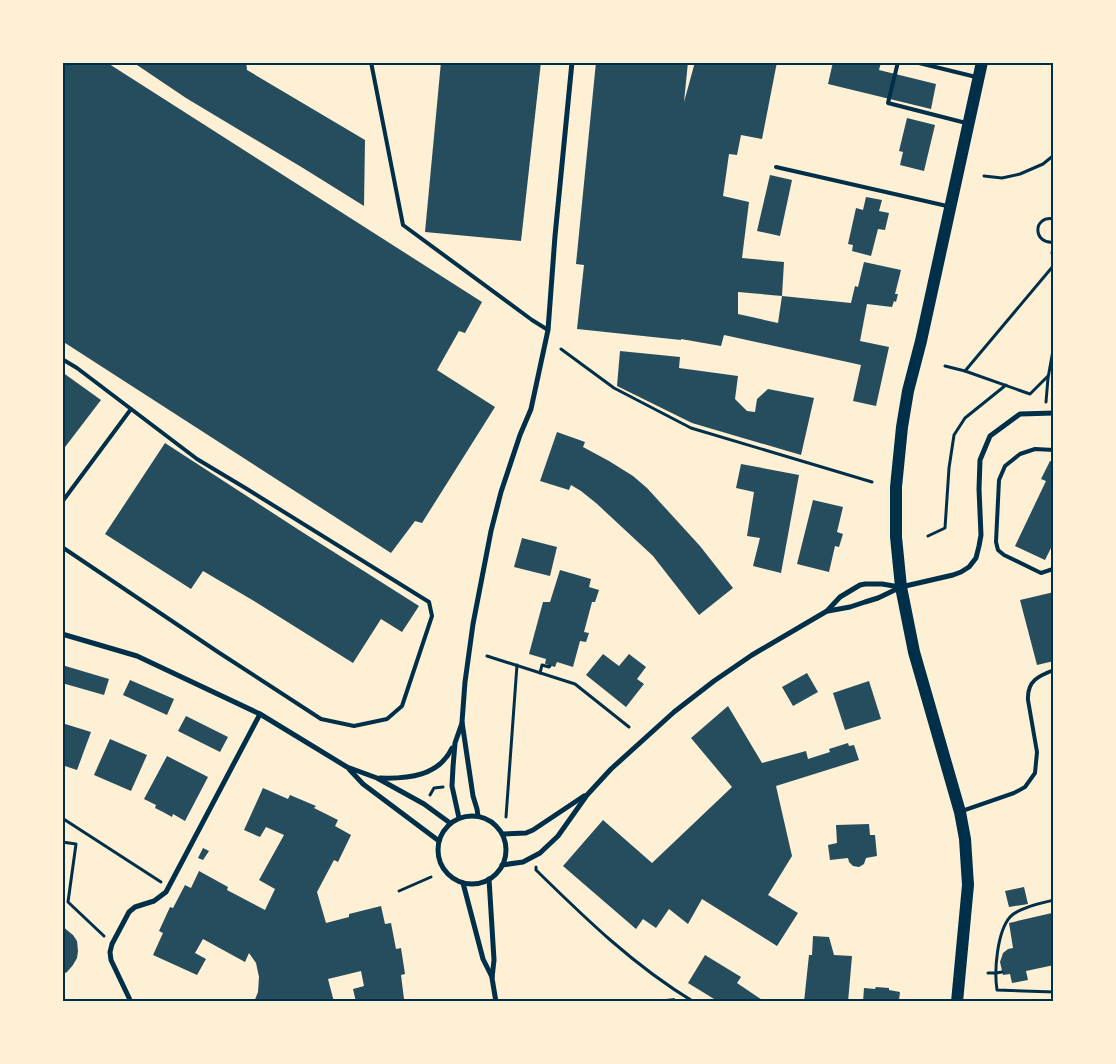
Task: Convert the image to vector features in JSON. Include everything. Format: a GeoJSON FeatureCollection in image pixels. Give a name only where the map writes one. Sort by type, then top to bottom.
{"type":"FeatureCollection","features":[{"type":"Feature","properties":{"kind":"main road"},"geometry":{"type":"LineString","coordinates":[[957,1002],[968,885],[965,839],[960,812],[914,652],[901,587],[896,537],[896,487],[908,391],[982,62]]}},
{"type":"Feature","properties":{"kind":"street"},"geometry":{"type":"LineString","coordinates":[[478,816],[473,796],[462,722],[465,682],[478,595],[491,531],[501,492],[520,435],[531,409],[548,330],[572,62]]}},
{"type":"Feature","properties":{"kind":"street"},"geometry":{"type":"LineString","coordinates":[[827,611],[850,607],[878,598],[901,587],[953,575],[972,564],[978,553],[980,535],[980,460],[990,436],[1020,414],[1054,413]]}},
{"type":"Feature","properties":{"kind":"street"},"geometry":{"type":"LineString","coordinates":[[502,865],[523,862],[540,853],[558,836],[587,795],[611,769],[668,718],[714,681],[752,655],[827,611],[840,597],[860,585],[882,584],[901,587]]}},
{"type":"Feature","properties":{"kind":"street"},"geometry":{"type":"LineString","coordinates":[[62,634],[137,656],[260,714],[347,767],[378,778],[424,804],[450,823]]}},
{"type":"Feature","properties":{"kind":"street"},"geometry":{"type":"LineString","coordinates":[[131,1002],[111,960],[112,944],[129,912],[135,907],[154,901],[169,887],[260,714]]}},
{"type":"Feature","properties":{"kind":"street"},"geometry":{"type":"LineString","coordinates":[[378,778],[405,778],[434,769],[449,755],[462,722]]}},
{"type":"Feature","properties":{"kind":"street"},"geometry":{"type":"LineString","coordinates":[[455,743],[452,786],[459,818]]}},
{"type":"Feature","properties":{"kind":"street"},"geometry":{"type":"LineString","coordinates":[[347,767],[363,784],[439,841]]}},
{"type":"Feature","properties":{"kind":"street"},"geometry":{"type":"LineString","coordinates":[[502,834],[526,833],[533,830],[587,795]]}},
{"type":"Feature","properties":{"kind":"street"},"geometry":{"type":"LineString","coordinates":[[465,816],[478,816],[492,822],[498,828],[505,842],[506,850],[502,865],[496,873],[480,883],[471,884],[454,879],[447,874],[439,858],[438,849],[442,834],[450,823],[465,816]]}},
{"type":"Feature","properties":{"kind":"street"},"geometry":{"type":"LineString","coordinates":[[489,879],[494,960],[492,978],[496,1002]]}},
{"type":"Feature","properties":{"kind":"street"},"geometry":{"type":"LineString","coordinates":[[463,882],[482,959],[492,978]]}},
{"type":"Feature","properties":{"kind":"lane"},"geometry":{"type":"LineString","coordinates":[[371,62],[402,225],[548,330]]}},
{"type":"Feature","properties":{"kind":"lane"},"geometry":{"type":"LineString","coordinates":[[898,62],[888,103],[968,124]]}},
{"type":"Feature","properties":{"kind":"lane"},"geometry":{"type":"LineString","coordinates":[[915,62],[978,78]]}},
{"type":"Feature","properties":{"kind":"lane"},"geometry":{"type":"LineString","coordinates":[[776,167],[950,206]]}},
{"type":"Feature","properties":{"kind":"lane"},"geometry":{"type":"LineString","coordinates":[[62,359],[78,368],[197,459],[247,488],[429,602],[432,616],[402,706],[387,719],[354,726],[322,719],[218,652],[62,547]]}},
{"type":"Feature","properties":{"kind":"lane"},"geometry":{"type":"LineString","coordinates":[[62,502],[131,409]]}},
{"type":"Feature","properties":{"kind":"lane"},"geometry":{"type":"LineString","coordinates":[[1054,450],[1035,449],[1020,454],[1005,466],[1000,480],[996,542],[998,550],[1004,555],[1041,572],[1054,568]]}},
{"type":"Feature","properties":{"kind":"lane"},"geometry":{"type":"LineString","coordinates":[[960,812],[1014,793],[1025,787],[1035,773],[1038,757],[1027,693],[1030,684],[1034,680],[1042,674],[1054,670]]}},
{"type":"Feature","properties":{"kind":"path"},"geometry":{"type":"LineString","coordinates":[[984,176],[1002,178],[1020,174],[1044,164],[1054,155]]}},
{"type":"Feature","properties":{"kind":"path"},"geometry":{"type":"LineString","coordinates":[[1054,219],[1043,220],[1038,230],[1038,234],[1043,240],[1054,242]]}},
{"type":"Feature","properties":{"kind":"path"},"geometry":{"type":"LineString","coordinates":[[1054,245],[1052,253],[1054,255]]}},
{"type":"Feature","properties":{"kind":"path"},"geometry":{"type":"LineString","coordinates":[[965,371],[1054,266]]}},
{"type":"Feature","properties":{"kind":"path"},"geometry":{"type":"LineString","coordinates":[[1046,412],[1048,376],[1054,345]]}},
{"type":"Feature","properties":{"kind":"path"},"geometry":{"type":"LineString","coordinates":[[561,349],[614,388],[691,428],[872,482]]}},
{"type":"Feature","properties":{"kind":"path"},"geometry":{"type":"LineString","coordinates":[[945,366],[965,371],[1030,394],[1048,376]]}},
{"type":"Feature","properties":{"kind":"path"},"geometry":{"type":"LineString","coordinates":[[928,536],[945,528],[949,468],[954,435],[966,418],[1006,385]]}},
{"type":"Feature","properties":{"kind":"path"},"geometry":{"type":"LineString","coordinates":[[487,656],[575,684],[629,727]]}},
{"type":"Feature","properties":{"kind":"path"},"geometry":{"type":"LineString","coordinates":[[540,672],[542,665],[550,666],[548,675]]}},
{"type":"Feature","properties":{"kind":"path"},"geometry":{"type":"LineString","coordinates":[[506,818],[518,666]]}},
{"type":"Feature","properties":{"kind":"path"},"geometry":{"type":"LineString","coordinates":[[431,782],[434,788]]}},
{"type":"Feature","properties":{"kind":"path"},"geometry":{"type":"LineString","coordinates":[[434,788],[448,787]]}},
{"type":"Feature","properties":{"kind":"path"},"geometry":{"type":"LineString","coordinates":[[428,799],[434,788]]}},
{"type":"Feature","properties":{"kind":"path"},"geometry":{"type":"LineString","coordinates":[[62,818],[169,887]]}},
{"type":"Feature","properties":{"kind":"path"},"geometry":{"type":"LineString","coordinates":[[62,842],[76,844],[68,902],[112,944]]}},
{"type":"Feature","properties":{"kind":"path"},"geometry":{"type":"LineString","coordinates":[[536,870],[581,914],[627,954],[655,976],[694,1002]]}},
{"type":"Feature","properties":{"kind":"path"},"geometry":{"type":"LineString","coordinates":[[399,891],[431,877]]}},
{"type":"Feature","properties":{"kind":"path"},"geometry":{"type":"LineString","coordinates":[[1054,900],[1023,909],[1010,916],[1002,932],[996,973],[997,990],[1054,992]]}},
{"type":"Feature","properties":{"kind":"path"},"geometry":{"type":"LineString","coordinates":[[988,972],[1002,972]]}},
{"type":"Feature","properties":{"kind":"building"},"geometry":{"type":"Polygon","coordinates":[[[62,62],[106,62],[482,302],[465,333],[459,331],[437,370],[495,407],[422,523],[415,521],[391,553],[62,341],[62,62]]]}},
{"type":"Feature","properties":{"kind":"building"},"geometry":{"type":"Polygon","coordinates":[[[136,62],[246,62],[247,70],[365,140],[364,206],[186,98],[137,65],[136,62]]]}},
{"type":"Feature","properties":{"kind":"building"},"geometry":{"type":"Polygon","coordinates":[[[441,62],[541,62],[521,241],[425,232],[441,62]]]}},
{"type":"Feature","properties":{"kind":"building"},"geometry":{"type":"Polygon","coordinates":[[[596,62],[688,62],[684,102],[695,62],[777,62],[762,139],[741,135],[737,155],[729,154],[723,196],[749,202],[742,258],[784,262],[782,296],[851,303],[855,286],[858,287],[864,262],[901,270],[895,294],[898,294],[896,302],[894,301],[892,307],[867,304],[860,341],[889,347],[876,406],[853,401],[861,365],[724,335],[721,346],[681,339],[577,329],[584,265],[576,264],[596,62]],[[738,292],[738,314],[778,323],[782,296],[738,292]]]}},
{"type":"Feature","properties":{"kind":"building"},"geometry":{"type":"Polygon","coordinates":[[[833,62],[881,62],[879,70],[936,84],[931,109],[828,84],[833,62]]]}},
{"type":"Feature","properties":{"kind":"building"},"geometry":{"type":"Polygon","coordinates":[[[907,118],[935,125],[924,171],[900,165],[903,152],[899,151],[907,118]]]}},
{"type":"Feature","properties":{"kind":"building"},"geometry":{"type":"Polygon","coordinates":[[[770,175],[792,180],[780,236],[757,231],[770,175]]]}},
{"type":"Feature","properties":{"kind":"building"},"geometry":{"type":"Polygon","coordinates":[[[866,197],[882,200],[879,211],[889,213],[885,230],[878,229],[871,256],[852,251],[853,245],[848,244],[856,208],[863,210],[866,197]]]}},
{"type":"Feature","properties":{"kind":"building"},"geometry":{"type":"Polygon","coordinates":[[[620,351],[680,357],[679,368],[738,376],[735,399],[747,411],[755,412],[757,399],[768,389],[814,398],[801,455],[692,423],[617,386],[620,351]]]}},
{"type":"Feature","properties":{"kind":"building"},"geometry":{"type":"Polygon","coordinates":[[[62,372],[101,400],[62,451],[62,372]]]}},
{"type":"Feature","properties":{"kind":"building"},"geometry":{"type":"Polygon","coordinates":[[[557,432],[585,442],[583,447],[633,476],[647,488],[700,546],[733,588],[699,615],[653,556],[596,503],[571,485],[569,490],[540,481],[557,432]]]}},
{"type":"Feature","properties":{"kind":"building"},"geometry":{"type":"Polygon","coordinates":[[[165,443],[419,606],[402,632],[381,619],[353,663],[203,571],[191,589],[105,534],[165,443]]]}},
{"type":"Feature","properties":{"kind":"building"},"geometry":{"type":"Polygon","coordinates":[[[1050,461],[1054,462],[1054,542],[1045,560],[1015,546],[1046,481],[1041,479],[1050,461]]]}},
{"type":"Feature","properties":{"kind":"building"},"geometry":{"type":"Polygon","coordinates":[[[741,464],[799,475],[781,573],[753,566],[760,538],[747,536],[754,492],[736,488],[741,464]]]}},
{"type":"Feature","properties":{"kind":"building"},"geometry":{"type":"Polygon","coordinates":[[[813,500],[843,507],[837,532],[843,534],[839,547],[835,546],[829,572],[797,564],[813,500]]]}},
{"type":"Feature","properties":{"kind":"building"},"geometry":{"type":"Polygon","coordinates":[[[522,538],[557,547],[550,576],[514,567],[522,538]]]}},
{"type":"Feature","properties":{"kind":"building"},"geometry":{"type":"Polygon","coordinates":[[[560,570],[591,579],[589,587],[599,590],[595,602],[592,602],[584,632],[589,633],[586,642],[580,641],[573,667],[557,662],[555,667],[545,664],[546,659],[529,654],[543,602],[550,602],[560,570]]]}},
{"type":"Feature","properties":{"kind":"building"},"geometry":{"type":"Polygon","coordinates":[[[1054,592],[1054,661],[1037,665],[1020,600],[1054,592]]]}},
{"type":"Feature","properties":{"kind":"building"},"geometry":{"type":"Polygon","coordinates":[[[603,654],[619,666],[629,654],[646,667],[637,679],[644,684],[626,707],[586,675],[603,654]]]}},
{"type":"Feature","properties":{"kind":"building"},"geometry":{"type":"Polygon","coordinates":[[[62,665],[109,679],[104,695],[62,683],[62,665]]]}},
{"type":"Feature","properties":{"kind":"building"},"geometry":{"type":"Polygon","coordinates":[[[807,673],[818,692],[793,706],[782,687],[807,673]]]}},
{"type":"Feature","properties":{"kind":"building"},"geometry":{"type":"Polygon","coordinates":[[[130,680],[174,699],[167,715],[123,695],[130,680]]]}},
{"type":"Feature","properties":{"kind":"building"},"geometry":{"type":"Polygon","coordinates":[[[869,681],[881,719],[845,730],[833,693],[869,681]]]}},
{"type":"Feature","properties":{"kind":"building"},"geometry":{"type":"Polygon","coordinates":[[[728,706],[762,763],[806,751],[808,759],[830,752],[829,749],[848,743],[849,746],[854,745],[859,760],[776,786],[792,856],[768,895],[798,913],[777,946],[702,899],[688,924],[669,909],[656,928],[643,919],[636,929],[563,866],[603,820],[652,863],[732,787],[691,738],[728,706]]]}},
{"type":"Feature","properties":{"kind":"building"},"geometry":{"type":"Polygon","coordinates":[[[186,716],[228,737],[220,752],[178,731],[186,716]]]}},
{"type":"Feature","properties":{"kind":"building"},"geometry":{"type":"Polygon","coordinates":[[[62,723],[91,732],[77,770],[62,765],[62,723]]]}},
{"type":"Feature","properties":{"kind":"building"},"geometry":{"type":"Polygon","coordinates":[[[110,739],[147,755],[131,791],[94,775],[110,739]]]}},
{"type":"Feature","properties":{"kind":"building"},"geometry":{"type":"Polygon","coordinates":[[[167,756],[208,777],[185,821],[173,814],[172,817],[155,808],[156,805],[144,799],[167,756]]]}},
{"type":"Feature","properties":{"kind":"building"},"geometry":{"type":"Polygon","coordinates":[[[263,788],[288,799],[290,795],[316,806],[314,808],[338,820],[335,826],[351,835],[338,862],[334,860],[317,892],[326,923],[349,917],[349,914],[381,906],[385,924],[391,923],[396,949],[401,948],[405,974],[401,975],[404,999],[390,1002],[356,1002],[353,989],[364,986],[361,971],[328,979],[334,1002],[254,1002],[258,992],[259,977],[256,963],[249,953],[245,962],[203,939],[195,953],[206,959],[197,975],[153,955],[163,933],[159,931],[170,907],[173,908],[185,885],[191,888],[199,871],[228,887],[227,890],[265,910],[275,889],[259,880],[284,835],[266,827],[260,837],[244,830],[263,788]]]}},
{"type":"Feature","properties":{"kind":"building"},"geometry":{"type":"Polygon","coordinates":[[[869,824],[870,835],[875,835],[877,856],[866,858],[864,864],[859,867],[853,866],[848,858],[830,860],[828,845],[837,843],[836,825],[869,824]]]}},
{"type":"Feature","properties":{"kind":"building"},"geometry":{"type":"Polygon","coordinates":[[[203,848],[209,851],[203,860],[198,858],[203,848]]]}},
{"type":"Feature","properties":{"kind":"building"},"geometry":{"type":"Polygon","coordinates":[[[1024,887],[1028,904],[1009,907],[1005,891],[1024,887]]]}},
{"type":"Feature","properties":{"kind":"building"},"geometry":{"type":"Polygon","coordinates":[[[1052,913],[1054,921],[1054,965],[1026,971],[1028,980],[1012,983],[1010,974],[1003,975],[1000,962],[1003,953],[1013,948],[1009,923],[1052,913]]]}},
{"type":"Feature","properties":{"kind":"building"},"geometry":{"type":"Polygon","coordinates":[[[62,926],[77,941],[78,951],[73,965],[62,975],[62,926]]]}},
{"type":"Feature","properties":{"kind":"building"},"geometry":{"type":"Polygon","coordinates":[[[813,936],[829,937],[834,955],[852,956],[848,1002],[804,1002],[809,955],[812,955],[813,936]]]}},
{"type":"Feature","properties":{"kind":"building"},"geometry":{"type":"Polygon","coordinates":[[[705,955],[741,977],[737,983],[765,1002],[719,1002],[688,983],[705,955]]]}},
{"type":"Feature","properties":{"kind":"building"},"geometry":{"type":"Polygon","coordinates":[[[876,987],[889,988],[889,990],[900,992],[899,1000],[903,1000],[903,1002],[863,1002],[864,988],[875,989],[876,987]]]}},
{"type":"Feature","properties":{"kind":"building"},"geometry":{"type":"Polygon","coordinates":[[[674,998],[680,1002],[658,1002],[658,1000],[674,998]]]}}]}
